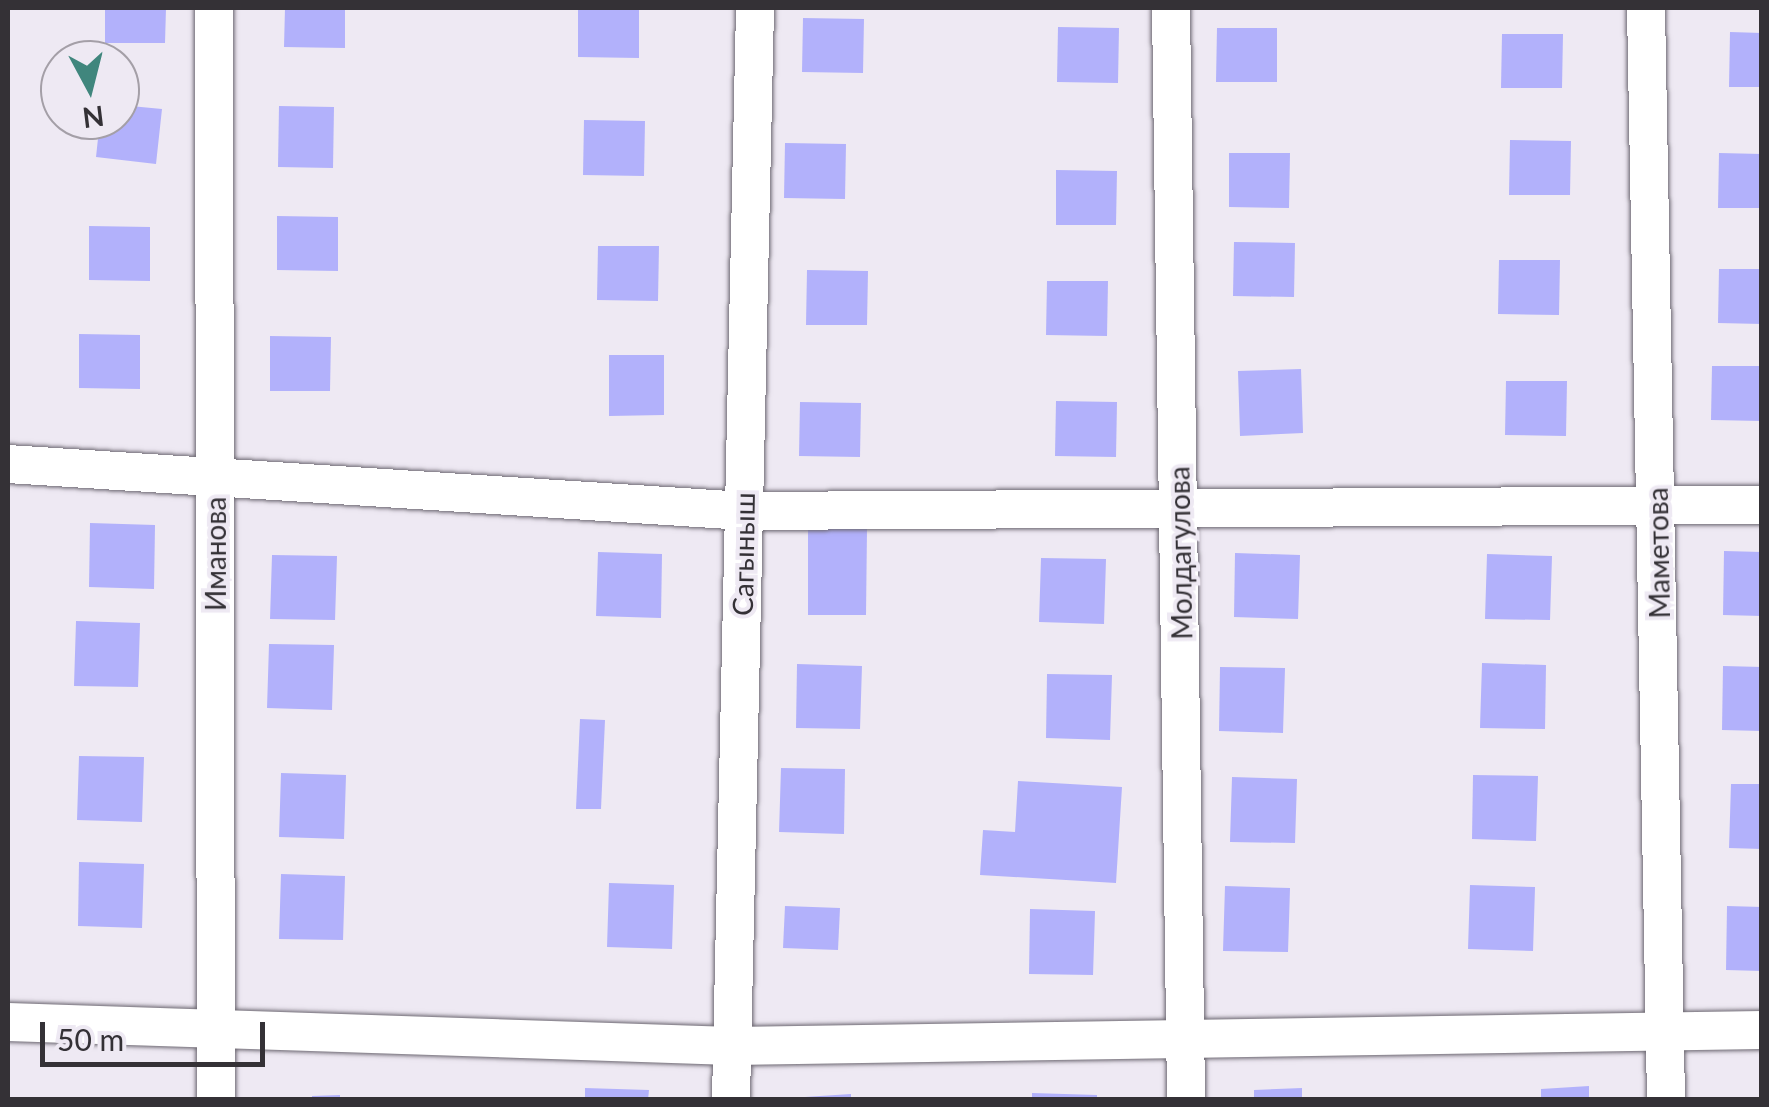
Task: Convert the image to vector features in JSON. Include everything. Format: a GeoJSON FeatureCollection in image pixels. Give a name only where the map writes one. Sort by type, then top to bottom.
{"type":"FeatureCollection","features":[{"type":"Feature","properties":{"kind":"street","name":"Иманова"},"geometry":{"type":"LineString","coordinates":[[214,8],[216,1100]]}},
{"type":"Feature","properties":{"kind":"street","name":"Сагыныш"},"geometry":{"type":"LineString","coordinates":[[731,1100],[755,8]]}},
{"type":"Feature","properties":{"kind":"street","name":"Молдагулова"},"geometry":{"type":"LineString","coordinates":[[1171,8],[1186,1100]]}},
{"type":"Feature","properties":{"kind":"street","name":"Маметова"},"geometry":{"type":"LineString","coordinates":[[1646,8],[1666,1100]]}},
{"type":"Feature","properties":{"kind":"street"},"geometry":{"type":"LineString","coordinates":[[8,464],[215,474],[744,511],[1762,505]]}},
{"type":"Feature","properties":{"kind":"street"},"geometry":{"type":"LineString","coordinates":[[8,1022],[732,1046],[1762,1030]]}},
{"type":"Feature","properties":{"kind":"building"},"geometry":{"type":"Polygon","coordinates":[[[105,8],[166,8],[165,43],[105,40],[105,8]]]}},
{"type":"Feature","properties":{"kind":"building"},"geometry":{"type":"Polygon","coordinates":[[[285,8],[345,8],[345,48],[284,47],[285,8]]]}},
{"type":"Feature","properties":{"kind":"building"},"geometry":{"type":"Polygon","coordinates":[[[578,8],[639,8],[639,58],[578,57],[578,8]]]}},
{"type":"Feature","properties":{"kind":"building"},"geometry":{"type":"Polygon","coordinates":[[[803,18],[864,19],[863,73],[802,72],[803,18]]]}},
{"type":"Feature","properties":{"kind":"building"},"geometry":{"type":"Polygon","coordinates":[[[1058,27],[1119,28],[1118,83],[1057,82],[1058,27]]]}},
{"type":"Feature","properties":{"kind":"building"},"geometry":{"type":"Polygon","coordinates":[[[1217,28],[1277,28],[1277,82],[1216,82],[1217,28]]]}},
{"type":"Feature","properties":{"kind":"building"},"geometry":{"type":"Polygon","coordinates":[[[1730,32],[1762,33],[1762,87],[1729,87],[1730,32]]]}},
{"type":"Feature","properties":{"kind":"building"},"geometry":{"type":"Polygon","coordinates":[[[1502,34],[1563,34],[1562,88],[1501,88],[1502,34]]]}},
{"type":"Feature","properties":{"kind":"building"},"geometry":{"type":"Polygon","coordinates":[[[279,106],[334,107],[333,168],[278,167],[279,106]]]}},
{"type":"Feature","properties":{"kind":"building"},"geometry":{"type":"Polygon","coordinates":[[[140,107],[162,109],[156,164],[96,157],[98,140],[140,140],[140,107]]]}},
{"type":"Feature","properties":{"kind":"building"},"geometry":{"type":"Polygon","coordinates":[[[584,120],[645,121],[644,176],[583,175],[584,120]]]}},
{"type":"Feature","properties":{"kind":"building"},"geometry":{"type":"Polygon","coordinates":[[[1510,140],[1571,141],[1570,195],[1509,195],[1510,140]]]}},
{"type":"Feature","properties":{"kind":"building"},"geometry":{"type":"Polygon","coordinates":[[[785,143],[846,144],[845,199],[784,198],[785,143]]]}},
{"type":"Feature","properties":{"kind":"building"},"geometry":{"type":"Polygon","coordinates":[[[1229,153],[1290,153],[1289,208],[1229,207],[1229,153]]]}},
{"type":"Feature","properties":{"kind":"building"},"geometry":{"type":"Polygon","coordinates":[[[1719,153],[1762,154],[1762,208],[1718,208],[1719,153]]]}},
{"type":"Feature","properties":{"kind":"building"},"geometry":{"type":"Polygon","coordinates":[[[1056,170],[1117,171],[1116,225],[1056,225],[1056,170]]]}},
{"type":"Feature","properties":{"kind":"building"},"geometry":{"type":"Polygon","coordinates":[[[277,216],[338,217],[338,271],[277,270],[277,216]]]}},
{"type":"Feature","properties":{"kind":"building"},"geometry":{"type":"Polygon","coordinates":[[[89,226],[150,227],[150,281],[89,280],[89,226]]]}},
{"type":"Feature","properties":{"kind":"building"},"geometry":{"type":"Polygon","coordinates":[[[1234,242],[1295,243],[1294,297],[1233,296],[1234,242]]]}},
{"type":"Feature","properties":{"kind":"building"},"geometry":{"type":"Polygon","coordinates":[[[598,246],[659,246],[658,301],[597,300],[598,246]]]}},
{"type":"Feature","properties":{"kind":"building"},"geometry":{"type":"Polygon","coordinates":[[[1499,260],[1560,260],[1559,315],[1498,314],[1499,260]]]}},
{"type":"Feature","properties":{"kind":"building"},"geometry":{"type":"Polygon","coordinates":[[[1719,269],[1762,269],[1762,324],[1718,323],[1719,269]]]}},
{"type":"Feature","properties":{"kind":"building"},"geometry":{"type":"Polygon","coordinates":[[[807,270],[868,271],[867,325],[806,325],[807,270]]]}},
{"type":"Feature","properties":{"kind":"building"},"geometry":{"type":"Polygon","coordinates":[[[1047,281],[1108,281],[1107,336],[1046,335],[1047,281]]]}},
{"type":"Feature","properties":{"kind":"building"},"geometry":{"type":"Polygon","coordinates":[[[79,334],[140,335],[140,389],[79,388],[79,334]]]}},
{"type":"Feature","properties":{"kind":"building"},"geometry":{"type":"Polygon","coordinates":[[[270,336],[331,337],[330,391],[270,391],[270,336]]]}},
{"type":"Feature","properties":{"kind":"building"},"geometry":{"type":"Polygon","coordinates":[[[609,355],[664,355],[664,415],[609,416],[609,355]]]}},
{"type":"Feature","properties":{"kind":"building"},"geometry":{"type":"Polygon","coordinates":[[[1712,366],[1762,366],[1762,421],[1711,420],[1712,366]]]}},
{"type":"Feature","properties":{"kind":"building"},"geometry":{"type":"Polygon","coordinates":[[[1301,369],[1303,433],[1240,436],[1238,371],[1301,369]]]}},
{"type":"Feature","properties":{"kind":"building"},"geometry":{"type":"Polygon","coordinates":[[[1506,381],[1567,381],[1566,436],[1505,435],[1506,381]]]}},
{"type":"Feature","properties":{"kind":"building"},"geometry":{"type":"Polygon","coordinates":[[[1056,401],[1117,402],[1116,457],[1055,456],[1056,401]]]}},
{"type":"Feature","properties":{"kind":"building"},"geometry":{"type":"Polygon","coordinates":[[[800,402],[861,403],[860,457],[799,456],[800,402]]]}},
{"type":"Feature","properties":{"kind":"building"},"geometry":{"type":"Polygon","coordinates":[[[90,523],[155,525],[154,589],[89,587],[90,523]]]}},
{"type":"Feature","properties":{"kind":"building"},"geometry":{"type":"Polygon","coordinates":[[[808,528],[867,529],[866,615],[808,615],[808,528]]]}},
{"type":"Feature","properties":{"kind":"building"},"geometry":{"type":"Polygon","coordinates":[[[1724,551],[1762,552],[1762,616],[1723,615],[1724,551]]]}},
{"type":"Feature","properties":{"kind":"building"},"geometry":{"type":"Polygon","coordinates":[[[598,552],[662,554],[661,618],[596,616],[598,552]]]}},
{"type":"Feature","properties":{"kind":"building"},"geometry":{"type":"Polygon","coordinates":[[[1235,553],[1300,555],[1298,619],[1234,617],[1235,553]]]}},
{"type":"Feature","properties":{"kind":"building"},"geometry":{"type":"Polygon","coordinates":[[[1487,554],[1552,556],[1550,620],[1485,619],[1487,554]]]}},
{"type":"Feature","properties":{"kind":"building"},"geometry":{"type":"Polygon","coordinates":[[[272,555],[337,556],[335,620],[270,619],[272,555]]]}},
{"type":"Feature","properties":{"kind":"building"},"geometry":{"type":"Polygon","coordinates":[[[1041,558],[1106,559],[1104,624],[1039,622],[1041,558]]]}},
{"type":"Feature","properties":{"kind":"building"},"geometry":{"type":"Polygon","coordinates":[[[76,621],[140,623],[138,687],[74,686],[76,621]]]}},
{"type":"Feature","properties":{"kind":"building"},"geometry":{"type":"Polygon","coordinates":[[[269,644],[334,645],[332,710],[267,708],[269,644]]]}},
{"type":"Feature","properties":{"kind":"building"},"geometry":{"type":"Polygon","coordinates":[[[1482,663],[1546,665],[1545,729],[1480,728],[1482,663]]]}},
{"type":"Feature","properties":{"kind":"building"},"geometry":{"type":"Polygon","coordinates":[[[797,664],[862,666],[860,729],[796,728],[797,664]]]}},
{"type":"Feature","properties":{"kind":"building"},"geometry":{"type":"Polygon","coordinates":[[[1723,666],[1762,667],[1762,731],[1722,730],[1723,666]]]}},
{"type":"Feature","properties":{"kind":"building"},"geometry":{"type":"Polygon","coordinates":[[[1220,667],[1285,668],[1283,733],[1219,731],[1220,667]]]}},
{"type":"Feature","properties":{"kind":"building"},"geometry":{"type":"Polygon","coordinates":[[[1047,674],[1112,675],[1110,740],[1046,738],[1047,674]]]}},
{"type":"Feature","properties":{"kind":"building"},"geometry":{"type":"Polygon","coordinates":[[[580,719],[605,720],[601,809],[576,809],[580,719]]]}},
{"type":"Feature","properties":{"kind":"building"},"geometry":{"type":"Polygon","coordinates":[[[79,756],[144,757],[142,822],[77,820],[79,756]]]}},
{"type":"Feature","properties":{"kind":"building"},"geometry":{"type":"Polygon","coordinates":[[[781,768],[845,769],[844,834],[779,832],[781,768]]]}},
{"type":"Feature","properties":{"kind":"building"},"geometry":{"type":"Polygon","coordinates":[[[281,773],[346,775],[344,839],[279,837],[281,773]]]}},
{"type":"Feature","properties":{"kind":"building"},"geometry":{"type":"Polygon","coordinates":[[[1473,775],[1538,776],[1536,841],[1472,839],[1473,775]]]}},
{"type":"Feature","properties":{"kind":"building"},"geometry":{"type":"Polygon","coordinates":[[[1232,777],[1297,779],[1295,843],[1230,842],[1232,777]]]}},
{"type":"Feature","properties":{"kind":"building"},"geometry":{"type":"Polygon","coordinates":[[[1018,781],[1122,787],[1116,883],[980,875],[983,830],[1015,832],[1018,781]]]}},
{"type":"Feature","properties":{"kind":"building"},"geometry":{"type":"Polygon","coordinates":[[[1731,784],[1762,784],[1762,849],[1729,848],[1731,784]]]}},
{"type":"Feature","properties":{"kind":"building"},"geometry":{"type":"Polygon","coordinates":[[[79,862],[144,864],[142,928],[78,926],[79,862]]]}},
{"type":"Feature","properties":{"kind":"building"},"geometry":{"type":"Polygon","coordinates":[[[281,874],[345,876],[343,940],[279,939],[281,874]]]}},
{"type":"Feature","properties":{"kind":"building"},"geometry":{"type":"Polygon","coordinates":[[[609,883],[674,885],[672,949],[607,947],[609,883]]]}},
{"type":"Feature","properties":{"kind":"building"},"geometry":{"type":"Polygon","coordinates":[[[1470,885],[1535,887],[1533,951],[1468,949],[1470,885]]]}},
{"type":"Feature","properties":{"kind":"building"},"geometry":{"type":"Polygon","coordinates":[[[1225,886],[1290,888],[1288,952],[1223,951],[1225,886]]]}},
{"type":"Feature","properties":{"kind":"building"},"geometry":{"type":"Polygon","coordinates":[[[785,906],[840,908],[838,950],[783,948],[785,906]]]}},
{"type":"Feature","properties":{"kind":"building"},"geometry":{"type":"Polygon","coordinates":[[[1727,906],[1762,907],[1762,971],[1726,970],[1727,906]]]}},
{"type":"Feature","properties":{"kind":"building"},"geometry":{"type":"Polygon","coordinates":[[[1030,909],[1095,911],[1093,975],[1029,974],[1030,909]]]}},
{"type":"Feature","properties":{"kind":"building"},"geometry":{"type":"Polygon","coordinates":[[[1589,1086],[1589,1100],[1541,1100],[1541,1089],[1589,1086]]]}},
{"type":"Feature","properties":{"kind":"building"},"geometry":{"type":"Polygon","coordinates":[[[585,1088],[649,1090],[648,1100],[585,1100],[585,1088]]]}},
{"type":"Feature","properties":{"kind":"building"},"geometry":{"type":"Polygon","coordinates":[[[1302,1088],[1302,1100],[1254,1100],[1254,1090],[1302,1088]]]}},
{"type":"Feature","properties":{"kind":"building"},"geometry":{"type":"Polygon","coordinates":[[[1032,1093],[1097,1095],[1097,1100],[1032,1100],[1032,1093]]]}},
{"type":"Feature","properties":{"kind":"building"},"geometry":{"type":"Polygon","coordinates":[[[851,1094],[851,1100],[805,1100],[805,1097],[851,1094]]]}},
{"type":"Feature","properties":{"kind":"building"},"geometry":{"type":"Polygon","coordinates":[[[340,1095],[340,1100],[312,1100],[312,1096],[340,1095]]]}}]}
